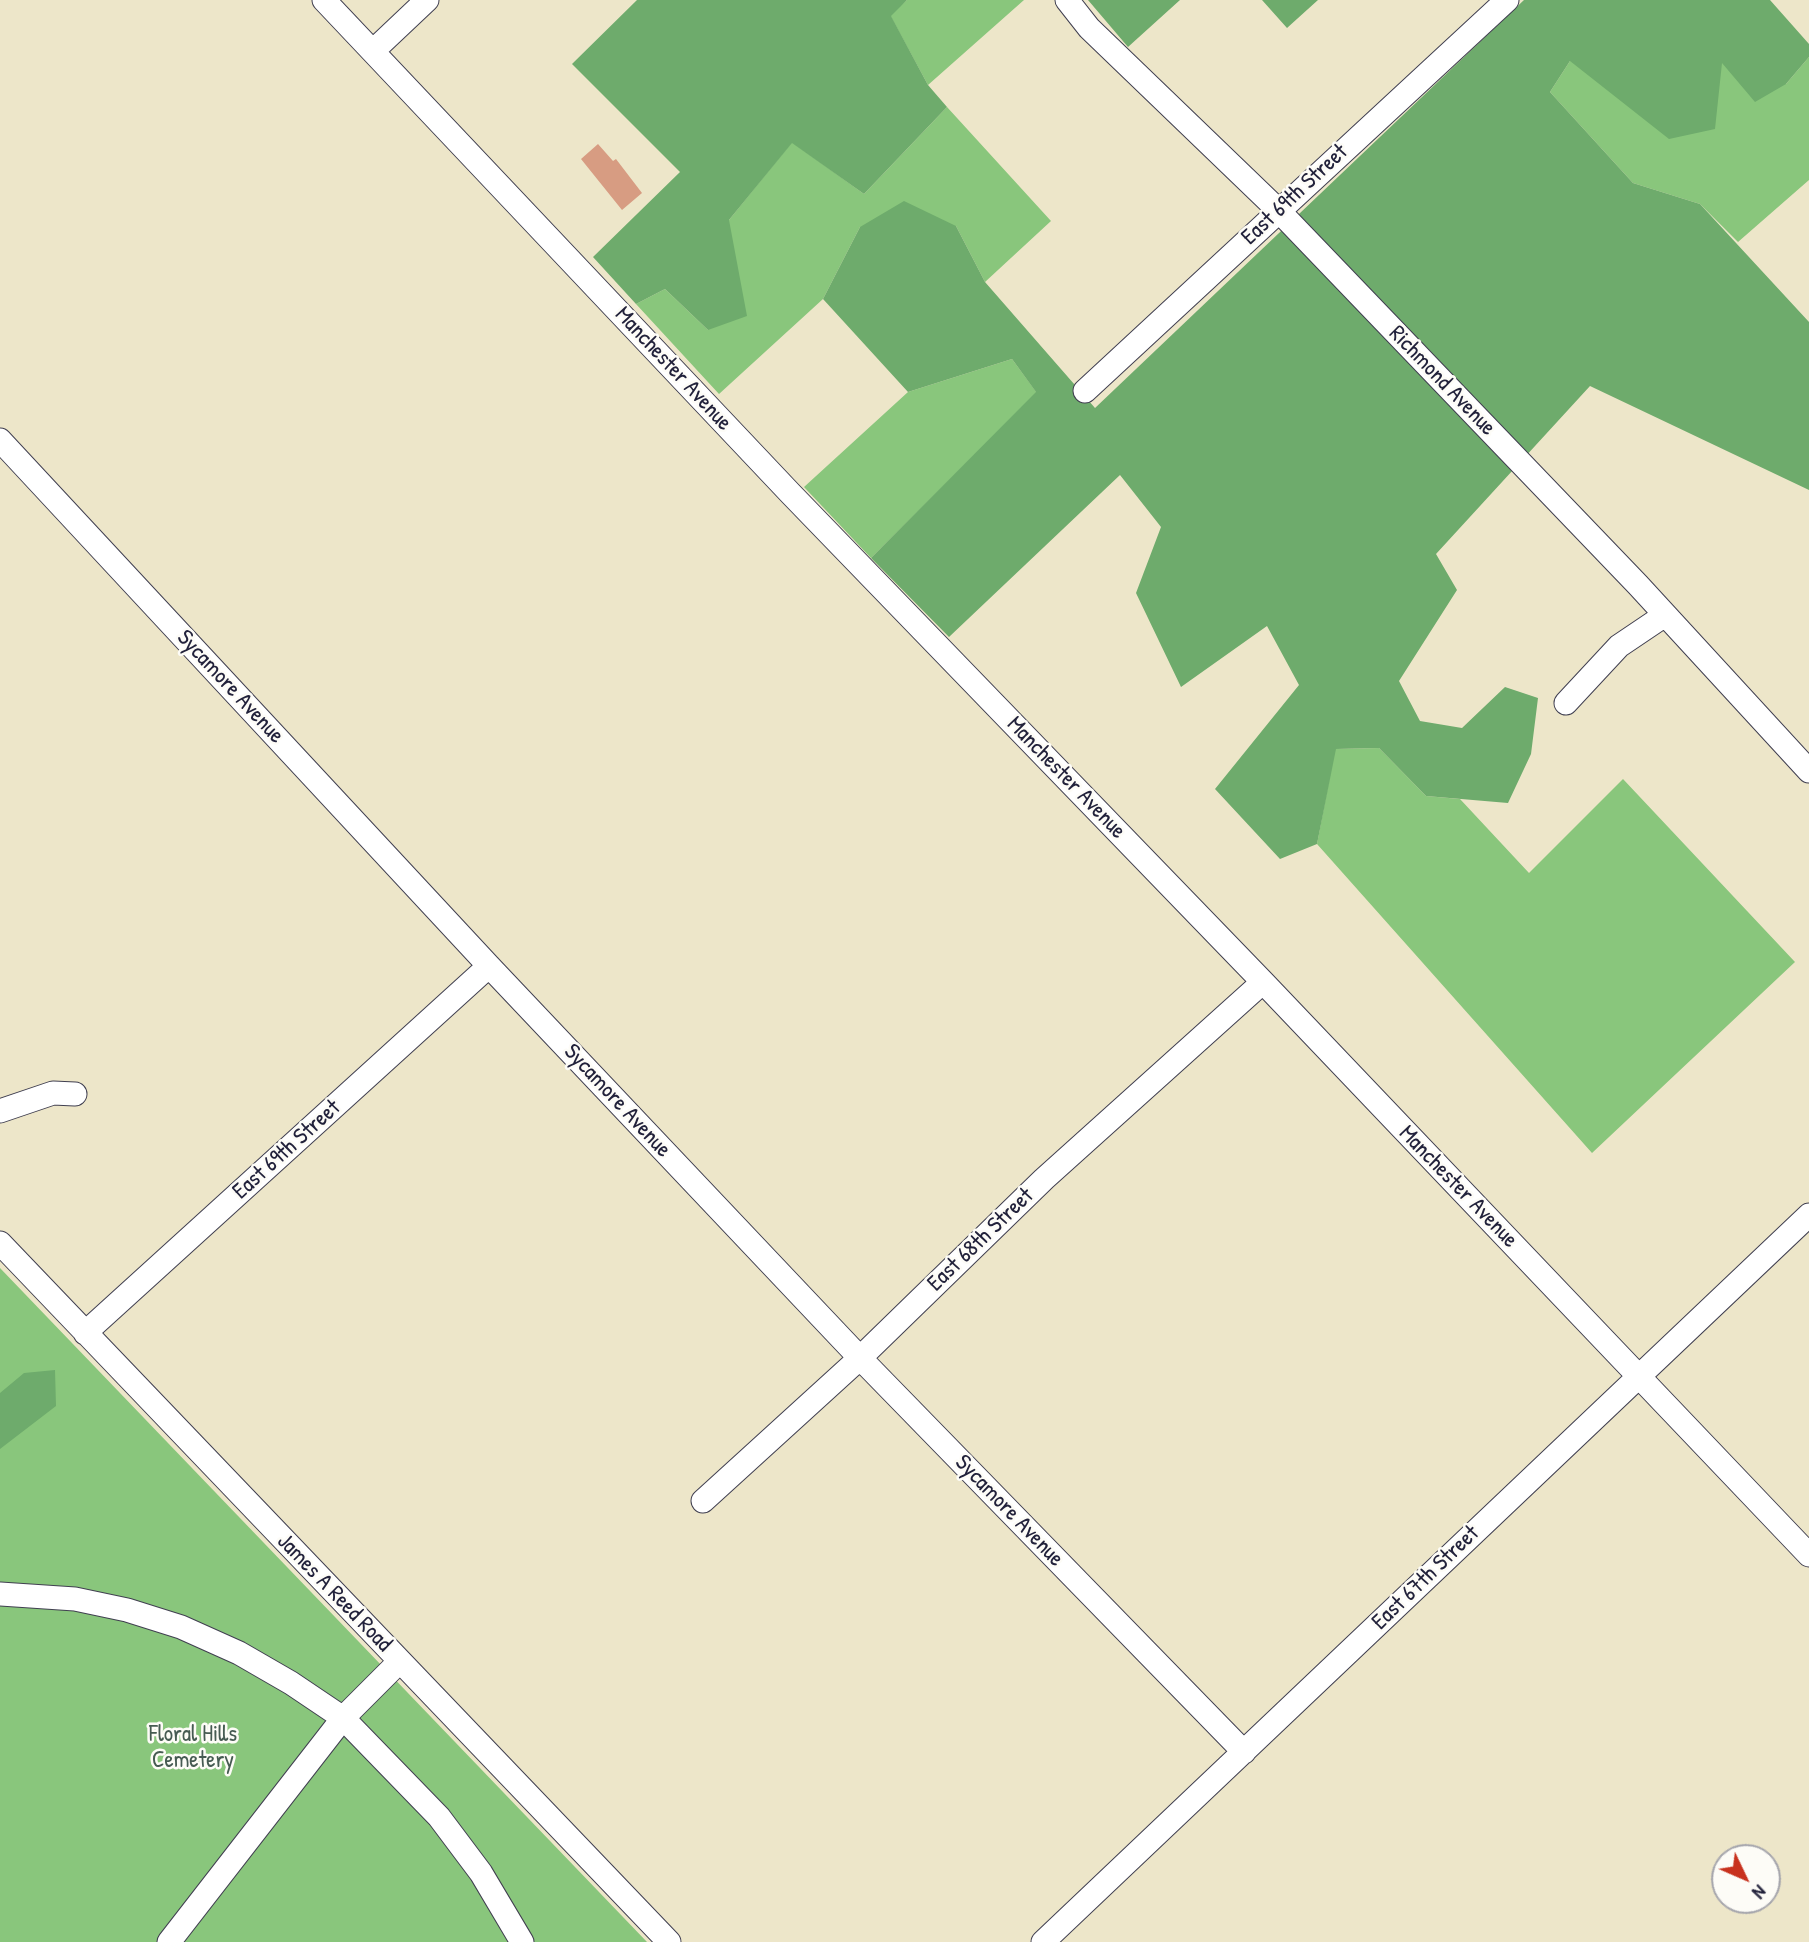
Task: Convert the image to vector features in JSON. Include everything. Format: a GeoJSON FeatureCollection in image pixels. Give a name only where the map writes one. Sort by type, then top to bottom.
{"type":"FeatureCollection","features":[{"type":"Feature","properties":{"kind":"street","name":"Manchester Avenue"},"geometry":{"type":"LineString","coordinates":[[324,0],[791,494],[1263,982],[1809,1555]]}},
{"type":"Feature","properties":{"kind":"street"},"geometry":{"type":"LineString","coordinates":[[373,51],[427,0]]}},
{"type":"Feature","properties":{"kind":"street","name":"Richmond Avenue"},"geometry":{"type":"LineString","coordinates":[[1067,0],[1089,28],[1278,210],[1665,615],[1809,771]]}},
{"type":"Feature","properties":{"kind":"street","name":"East 69th Street"},"geometry":{"type":"LineString","coordinates":[[1085,391],[1507,0]]}},
{"type":"Feature","properties":{"kind":"street","name":"Sycamore Avenue"},"geometry":{"type":"LineString","coordinates":[[0,440],[489,967],[860,1358],[1244,1752]]}},
{"type":"Feature","properties":{"kind":"street"},"geometry":{"type":"LineString","coordinates":[[1566,704],[1619,646],[1665,615]]}},
{"type":"Feature","properties":{"kind":"street","name":"East 69th Street"},"geometry":{"type":"LineString","coordinates":[[85,1333],[489,967]]}},
{"type":"Feature","properties":{"kind":"street","name":"East 68th Street"},"geometry":{"type":"LineString","coordinates":[[703,1501],[860,1358],[1044,1179],[1263,982]]}},
{"type":"Feature","properties":{"kind":"street"},"geometry":{"type":"LineString","coordinates":[[0,1111],[53,1093],[75,1094]]}},
{"type":"Feature","properties":{"kind":"street","name":"East 67th Street"},"geometry":{"type":"LineString","coordinates":[[1043,1942],[1809,1215]]}},
{"type":"Feature","properties":{"kind":"street","name":"James A Reed Road"},"geometry":{"type":"LineString","coordinates":[[0,1243],[670,1942]]}},
{"type":"Feature","properties":{"kind":"street"},"geometry":{"type":"LineString","coordinates":[[0,1594],[75,1599],[127,1610],[181,1627],[239,1653],[343,1718],[439,1817],[481,1873],[522,1942]]}},
{"type":"Feature","properties":{"kind":"street"},"geometry":{"type":"LineString","coordinates":[[169,1942],[343,1718],[400,1661]]}},
{"type":"Feature","properties":{"kind":"green space"},"geometry":{"type":"Polygon","coordinates":[[[637,0],[907,0],[891,16],[928,85],[947,107],[864,194],[792,143],[729,220],[747,316],[708,330],[665,289],[636,304],[593,257],[680,172],[572,64],[637,0]]]}},
{"type":"Feature","properties":{"kind":"green space"},"geometry":{"type":"Polygon","coordinates":[[[907,0],[1024,0],[928,85],[890,15],[907,0]]]}},
{"type":"Feature","properties":{"kind":"green space"},"geometry":{"type":"Polygon","coordinates":[[[1088,0],[1180,0],[1128,47],[1088,0]]]}},
{"type":"Feature","properties":{"kind":"green space"},"geometry":{"type":"Polygon","coordinates":[[[1262,0],[1318,0],[1287,28],[1262,0]]]}},
{"type":"Feature","properties":{"kind":"green space"},"geometry":{"type":"Polygon","coordinates":[[[1524,0],[1770,0],[1809,44],[1809,57],[1786,84],[1755,102],[1722,63],[1715,129],[1669,139],[1570,61],[1550,92],[1633,183],[1700,204],[1809,322],[1809,490],[1590,386],[1436,554],[1457,590],[1399,681],[1420,721],[1462,728],[1505,687],[1538,698],[1531,754],[1508,803],[1426,796],[1379,748],[1336,749],[1317,844],[1280,859],[1215,789],[1299,685],[1267,626],[1181,687],[1136,593],[1161,527],[1120,475],[949,637],[871,558],[1036,392],[1012,359],[908,392],[823,299],[860,227],[904,201],[956,226],[985,282],[1095,408],[1524,0]]]}},
{"type":"Feature","properties":{"kind":"green space"},"geometry":{"type":"Polygon","coordinates":[[[1809,57],[1809,180],[1738,242],[1700,204],[1633,183],[1550,92],[1570,61],[1722,62],[1786,84],[1809,57]]]}},
{"type":"Feature","properties":{"kind":"green space"},"geometry":{"type":"Polygon","coordinates":[[[947,107],[1051,221],[985,282],[956,226],[860,227],[823,299],[719,394],[636,304],[665,289],[708,330],[729,220],[792,142],[864,194],[947,107]]]}},
{"type":"Feature","properties":{"kind":"green space"},"geometry":{"type":"Polygon","coordinates":[[[1012,359],[1037,393],[871,558],[804,487],[908,392],[1012,359]]]}},
{"type":"Feature","properties":{"kind":"green space"},"geometry":{"type":"Polygon","coordinates":[[[1379,748],[1426,796],[1460,799],[1529,873],[1623,779],[1795,962],[1592,1153],[1317,844],[1335,749],[1379,748]]]}},
{"type":"Feature","properties":{"kind":"green space","name":"Floral Hills Cemetery"},"geometry":{"type":"Polygon","coordinates":[[[0,1268],[647,1942],[0,1942],[0,1268]]]}},
{"type":"Feature","properties":{"kind":"green space"},"geometry":{"type":"Polygon","coordinates":[[[55,1370],[56,1406],[0,1449],[0,1393],[24,1373],[55,1370]]]}},
{"type":"Feature","properties":{"kind":"building"},"geometry":{"type":"Polygon","coordinates":[[[598,144],[613,161],[616,159],[642,193],[622,210],[581,159],[598,144]]]}}]}
